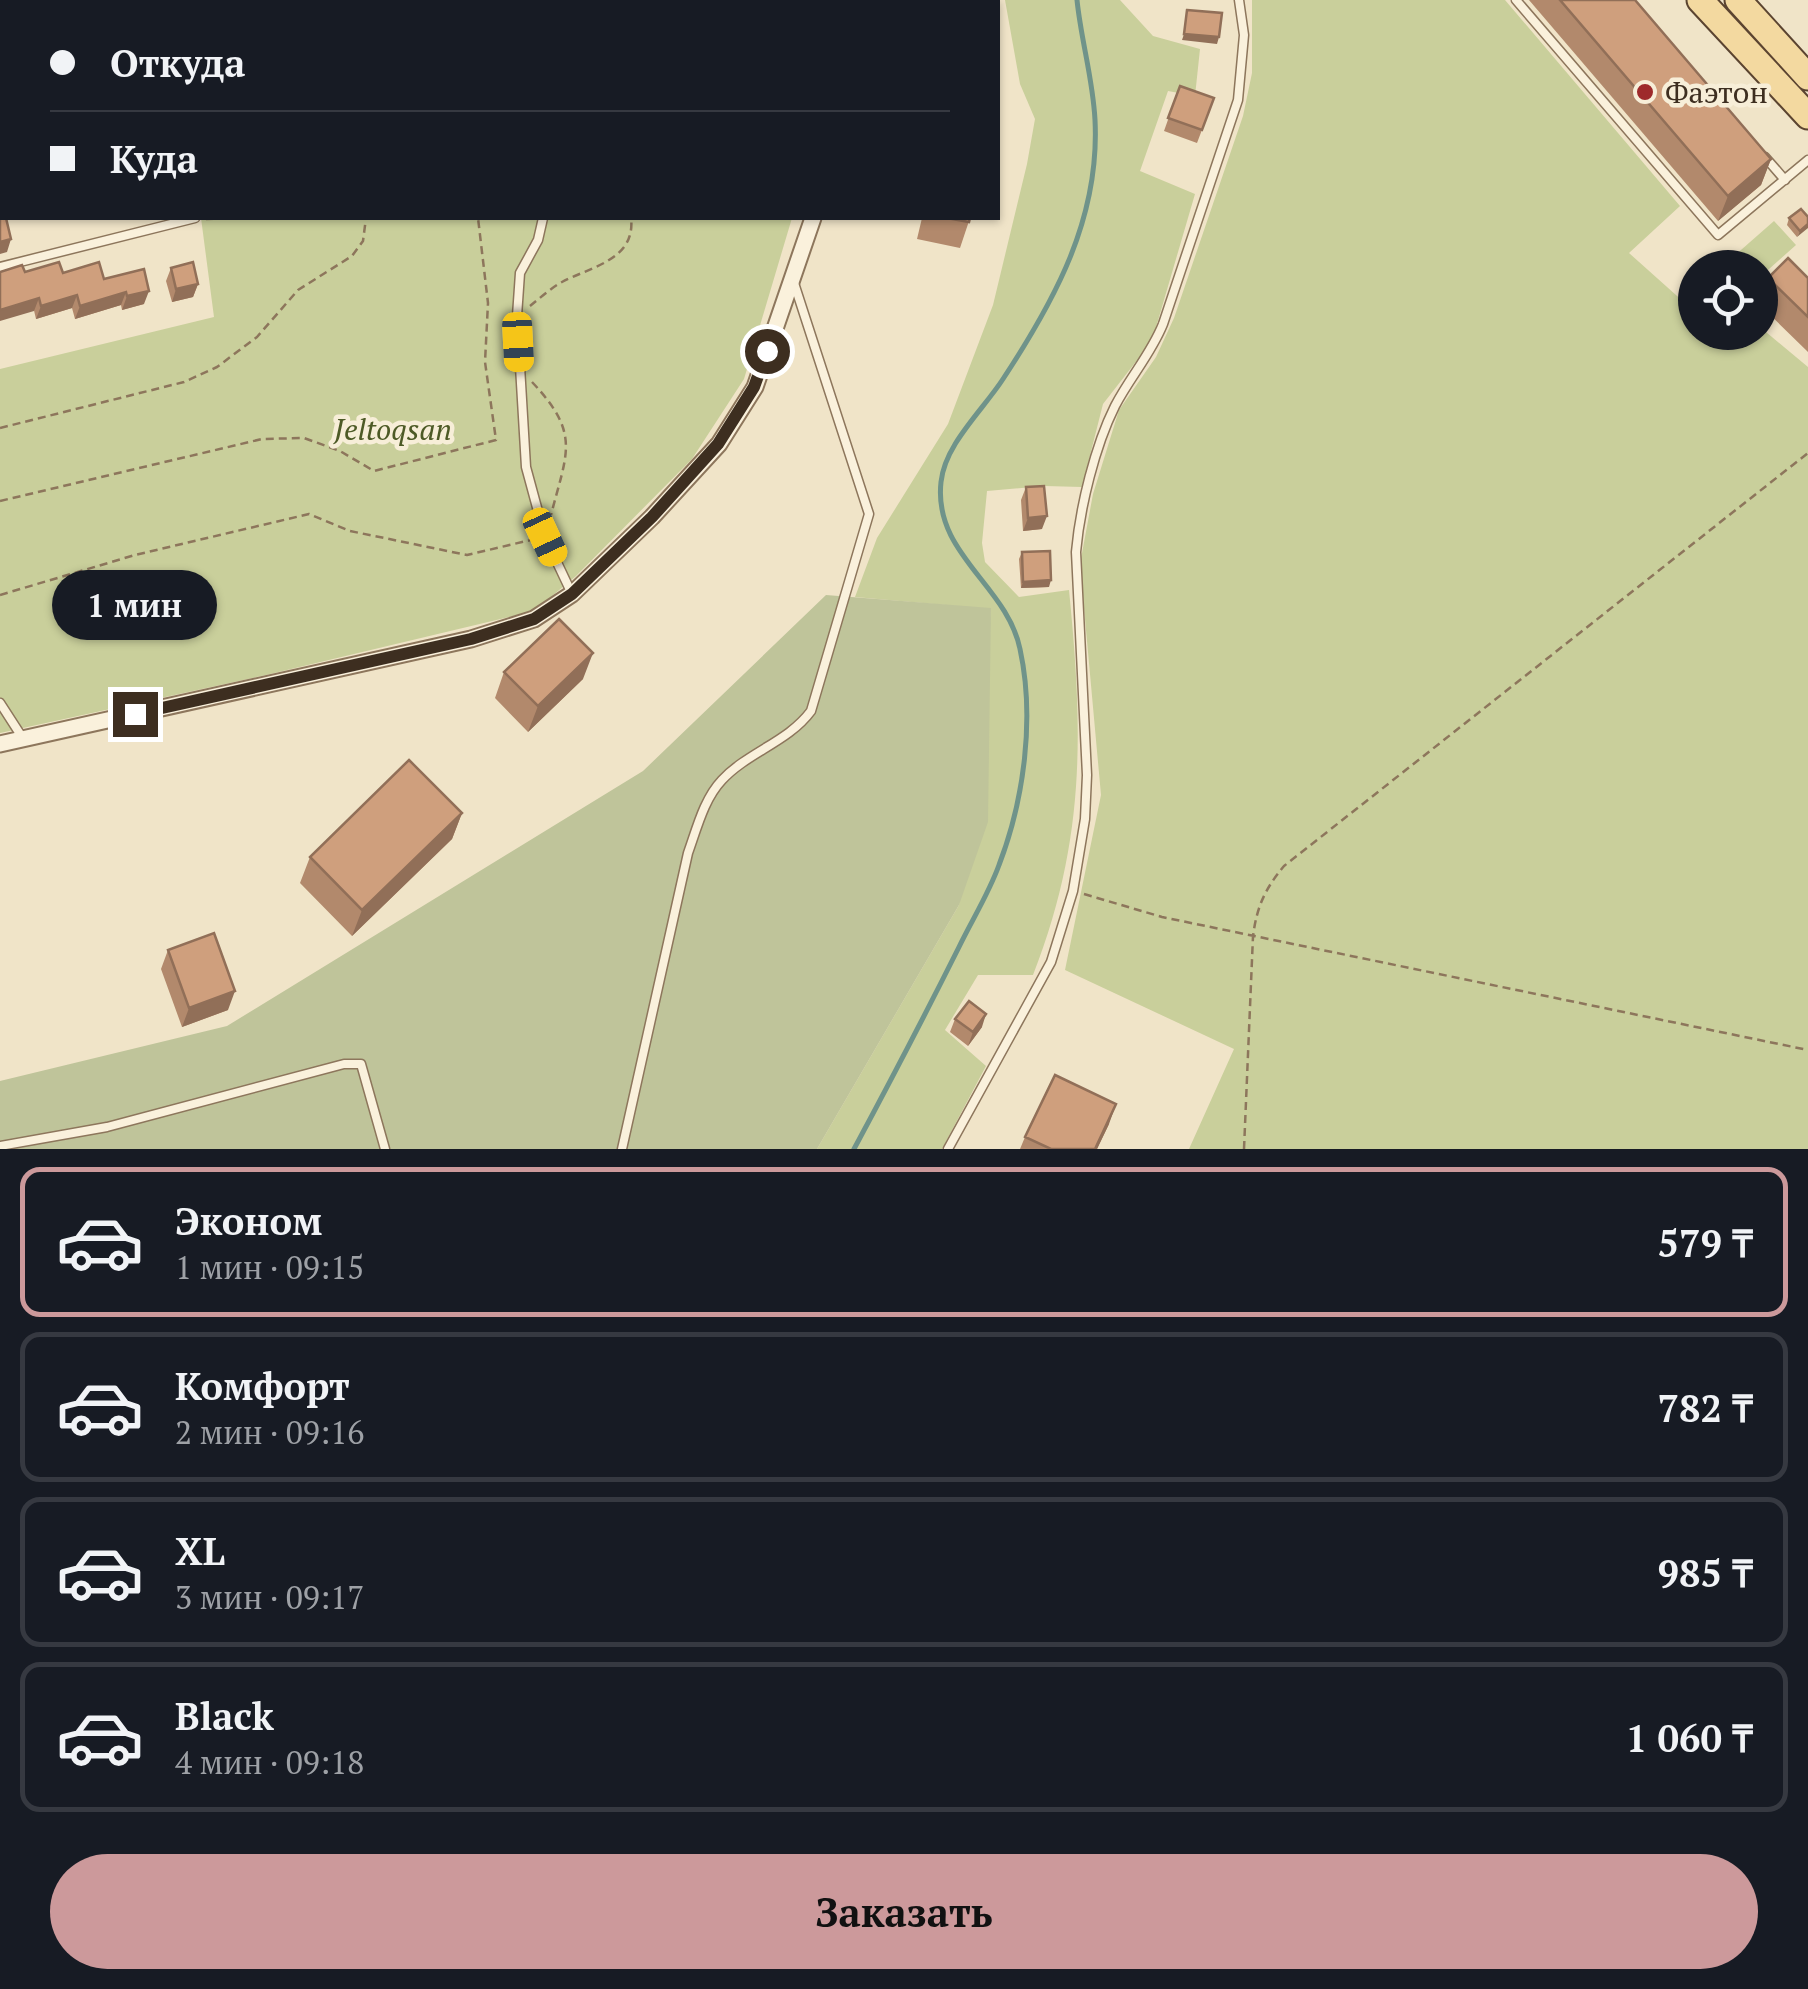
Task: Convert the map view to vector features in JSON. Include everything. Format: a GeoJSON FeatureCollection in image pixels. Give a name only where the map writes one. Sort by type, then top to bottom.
{"type":"FeatureCollection","features":[{"type":"Feature","properties":{"kind":"main road"},"geometry":{"type":"LineString","coordinates":[[1700,0],[1808,116]]}},
{"type":"Feature","properties":{"kind":"main road"},"geometry":{"type":"LineString","coordinates":[[1738,0],[1808,78]]}},
{"type":"Feature","properties":{"kind":"street"},"geometry":{"type":"LineString","coordinates":[[0,744],[471,639],[534,619],[572,594],[652,517],[718,444],[754,387],[813,220]]}},
{"type":"Feature","properties":{"kind":"lane"},"geometry":{"type":"LineString","coordinates":[[948,1149],[1051,962],[1073,891],[1085,819],[1087,774],[1076,552],[1079,521],[1115,406],[1154,348],[1238,100],[1244,35],[1239,0]]}},
{"type":"Feature","properties":{"kind":"lane"},"geometry":{"type":"LineString","coordinates":[[1516,0],[1718,234],[1808,160]]}},
{"type":"Feature","properties":{"kind":"lane"},"geometry":{"type":"LineString","coordinates":[[1760,150],[1786,180]]}},
{"type":"Feature","properties":{"kind":"lane"},"geometry":{"type":"LineString","coordinates":[[0,267],[187,220]]}},
{"type":"Feature","properties":{"kind":"lane"},"geometry":{"type":"LineString","coordinates":[[543,220],[538,240],[520,272],[517,316],[526,467],[545,537],[572,594]]}},
{"type":"Feature","properties":{"kind":"lane"},"geometry":{"type":"LineString","coordinates":[[622,1149],[688,853],[704,808],[721,781],[800,726],[811,712],[869,514],[792,278]]}},
{"type":"Feature","properties":{"kind":"lane"},"geometry":{"type":"LineString","coordinates":[[0,703],[23,739]]}},
{"type":"Feature","properties":{"kind":"lane"},"geometry":{"type":"LineString","coordinates":[[0,1146],[107,1127],[344,1064],[361,1064],[385,1149]]}},
{"type":"Feature","properties":{"kind":"path"},"geometry":{"type":"LineString","coordinates":[[0,428],[184,382],[217,368],[257,338],[298,290],[352,256],[363,242],[366,220]]}},
{"type":"Feature","properties":{"kind":"path"},"geometry":{"type":"LineString","coordinates":[[0,500],[262,439],[304,438],[340,451],[374,471],[496,440],[484,362],[488,302],[478,220]]}},
{"type":"Feature","properties":{"kind":"path"},"geometry":{"type":"LineString","coordinates":[[517,316],[562,282],[608,262],[625,246],[630,220]]}},
{"type":"Feature","properties":{"kind":"path"},"geometry":{"type":"LineString","coordinates":[[0,595],[135,555],[309,514],[350,531],[467,554],[545,537],[568,448],[564,422],[520,368]]}},
{"type":"Feature","properties":{"kind":"path"},"geometry":{"type":"LineString","coordinates":[[1244,1149],[1256,908],[1265,888],[1284,866],[1808,453]]}},
{"type":"Feature","properties":{"kind":"path"},"geometry":{"type":"LineString","coordinates":[[1073,891],[1162,917],[1808,1050]]}},
{"type":"Feature","properties":{"kind":"green space"},"geometry":{"type":"Polygon","coordinates":[[[1005,0],[1120,0],[1153,36],[1200,49],[1195,96],[1168,91],[1140,171],[1195,194],[1152,341],[1103,404],[1082,487],[987,491],[982,543],[985,562],[1019,597],[1069,590],[1077,691],[1076,785],[1063,878],[1033,975],[978,975],[945,1030],[986,1066],[942,1149],[817,1149],[959,905],[991,609],[855,597],[877,538],[948,424],[993,305],[1035,119],[1020,84],[1005,0]]]}},
{"type":"Feature","properties":{"kind":"green space"},"geometry":{"type":"Polygon","coordinates":[[[1252,0],[1505,0],[1680,206],[1629,253],[1678,297],[1678,350],[1778,350],[1778,342],[1808,367],[1808,1149],[1189,1149],[1234,1049],[1065,970],[1101,795],[1080,564],[1093,494],[1119,410],[1156,357],[1174,318],[1243,116],[1252,73],[1252,0]]]}},
{"type":"Feature","properties":{"kind":"green space","name":"Jeltoqsan"},"geometry":{"type":"Polygon","coordinates":[[[201,220],[791,220],[744,379],[692,459],[576,576],[534,611],[0,733],[0,369],[214,317],[201,220]]]}},
{"type":"Feature","properties":{"kind":"green space"},"geometry":{"type":"Polygon","coordinates":[[[1774,221],[1796,245],[1778,261],[1778,250],[1741,250],[1774,221]]]}},
{"type":"Feature","properties":{"kind":"green space"},"geometry":{"type":"Polygon","coordinates":[[[826,595],[991,608],[988,822],[959,905],[817,1149],[0,1149],[0,1081],[227,1026],[643,771],[826,595]]]}},
{"type":"Feature","properties":{"kind":"building"},"geometry":{"type":"Polygon","coordinates":[[[1560,0],[1635,0],[1771,159],[1728,196],[1560,0]]]}},
{"type":"Feature","properties":{"kind":"building"},"geometry":{"type":"Polygon","coordinates":[[[1187,10],[1222,13],[1219,37],[1184,34],[1187,10]]]}},
{"type":"Feature","properties":{"kind":"building"},"geometry":{"type":"Polygon","coordinates":[[[1180,86],[1214,98],[1202,130],[1168,118],[1180,86]]]}},
{"type":"Feature","properties":{"kind":"building"},"geometry":{"type":"Polygon","coordinates":[[[1801,209],[1808,224],[1800,231],[1789,218],[1801,209]]]}},
{"type":"Feature","properties":{"kind":"building"},"geometry":{"type":"Polygon","coordinates":[[[0,220],[6,220],[11,239],[0,242],[0,220]]]}},
{"type":"Feature","properties":{"kind":"building"},"geometry":{"type":"Polygon","coordinates":[[[1788,258],[1808,278],[1808,317],[1778,288],[1778,268],[1788,258]]]}},
{"type":"Feature","properties":{"kind":"building"},"geometry":{"type":"Polygon","coordinates":[[[59,262],[63,273],[99,262],[104,279],[144,269],[149,291],[127,296],[126,292],[80,306],[77,295],[41,306],[39,298],[0,310],[0,272],[22,265],[25,272],[59,262]]]}},
{"type":"Feature","properties":{"kind":"building"},"geometry":{"type":"Polygon","coordinates":[[[193,262],[198,284],[176,289],[171,268],[193,262]]]}},
{"type":"Feature","properties":{"kind":"building"},"geometry":{"type":"Polygon","coordinates":[[[1044,486],[1047,516],[1028,518],[1026,487],[1044,486]]]}},
{"type":"Feature","properties":{"kind":"building"},"geometry":{"type":"Polygon","coordinates":[[[1050,551],[1051,580],[1023,582],[1022,552],[1050,551]]]}},
{"type":"Feature","properties":{"kind":"building"},"geometry":{"type":"Polygon","coordinates":[[[559,619],[593,653],[538,706],[504,672],[559,619]]]}},
{"type":"Feature","properties":{"kind":"building"},"geometry":{"type":"Polygon","coordinates":[[[409,760],[462,813],[362,910],[310,857],[409,760]]]}},
{"type":"Feature","properties":{"kind":"building"},"geometry":{"type":"Polygon","coordinates":[[[214,933],[235,991],[189,1008],[168,950],[214,933]]]}},
{"type":"Feature","properties":{"kind":"building"},"geometry":{"type":"Polygon","coordinates":[[[969,1001],[986,1014],[973,1032],[955,1019],[969,1001]]]}},
{"type":"Feature","properties":{"kind":"building"},"geometry":{"type":"Polygon","coordinates":[[[1055,1075],[1116,1104],[1095,1149],[1051,1149],[1025,1137],[1055,1075]]]}},
{"type":"Feature","properties":{"kind":"waterway"},"geometry":{"type":"LineString","coordinates":[[854,1149],[990,886],[1008,840],[1021,786],[1027,703],[1020,649],[1013,626],[948,529],[941,482],[957,441],[1003,379],[1040,319],[1082,224],[1095,156],[1095,120],[1077,0]]}},
{"type":"Feature","properties":{"kind":"place","name":"Фаэтон"},"geometry":{"type":"Point","coordinates":[1645,92]}},
{"type":"Feature","properties":{"kind":"route"},"geometry":{"type":"LineString","coordinates":[[135,714],[471,639],[534,619],[572,594],[652,517],[718,444],[754,387],[767,351]]}}]}
